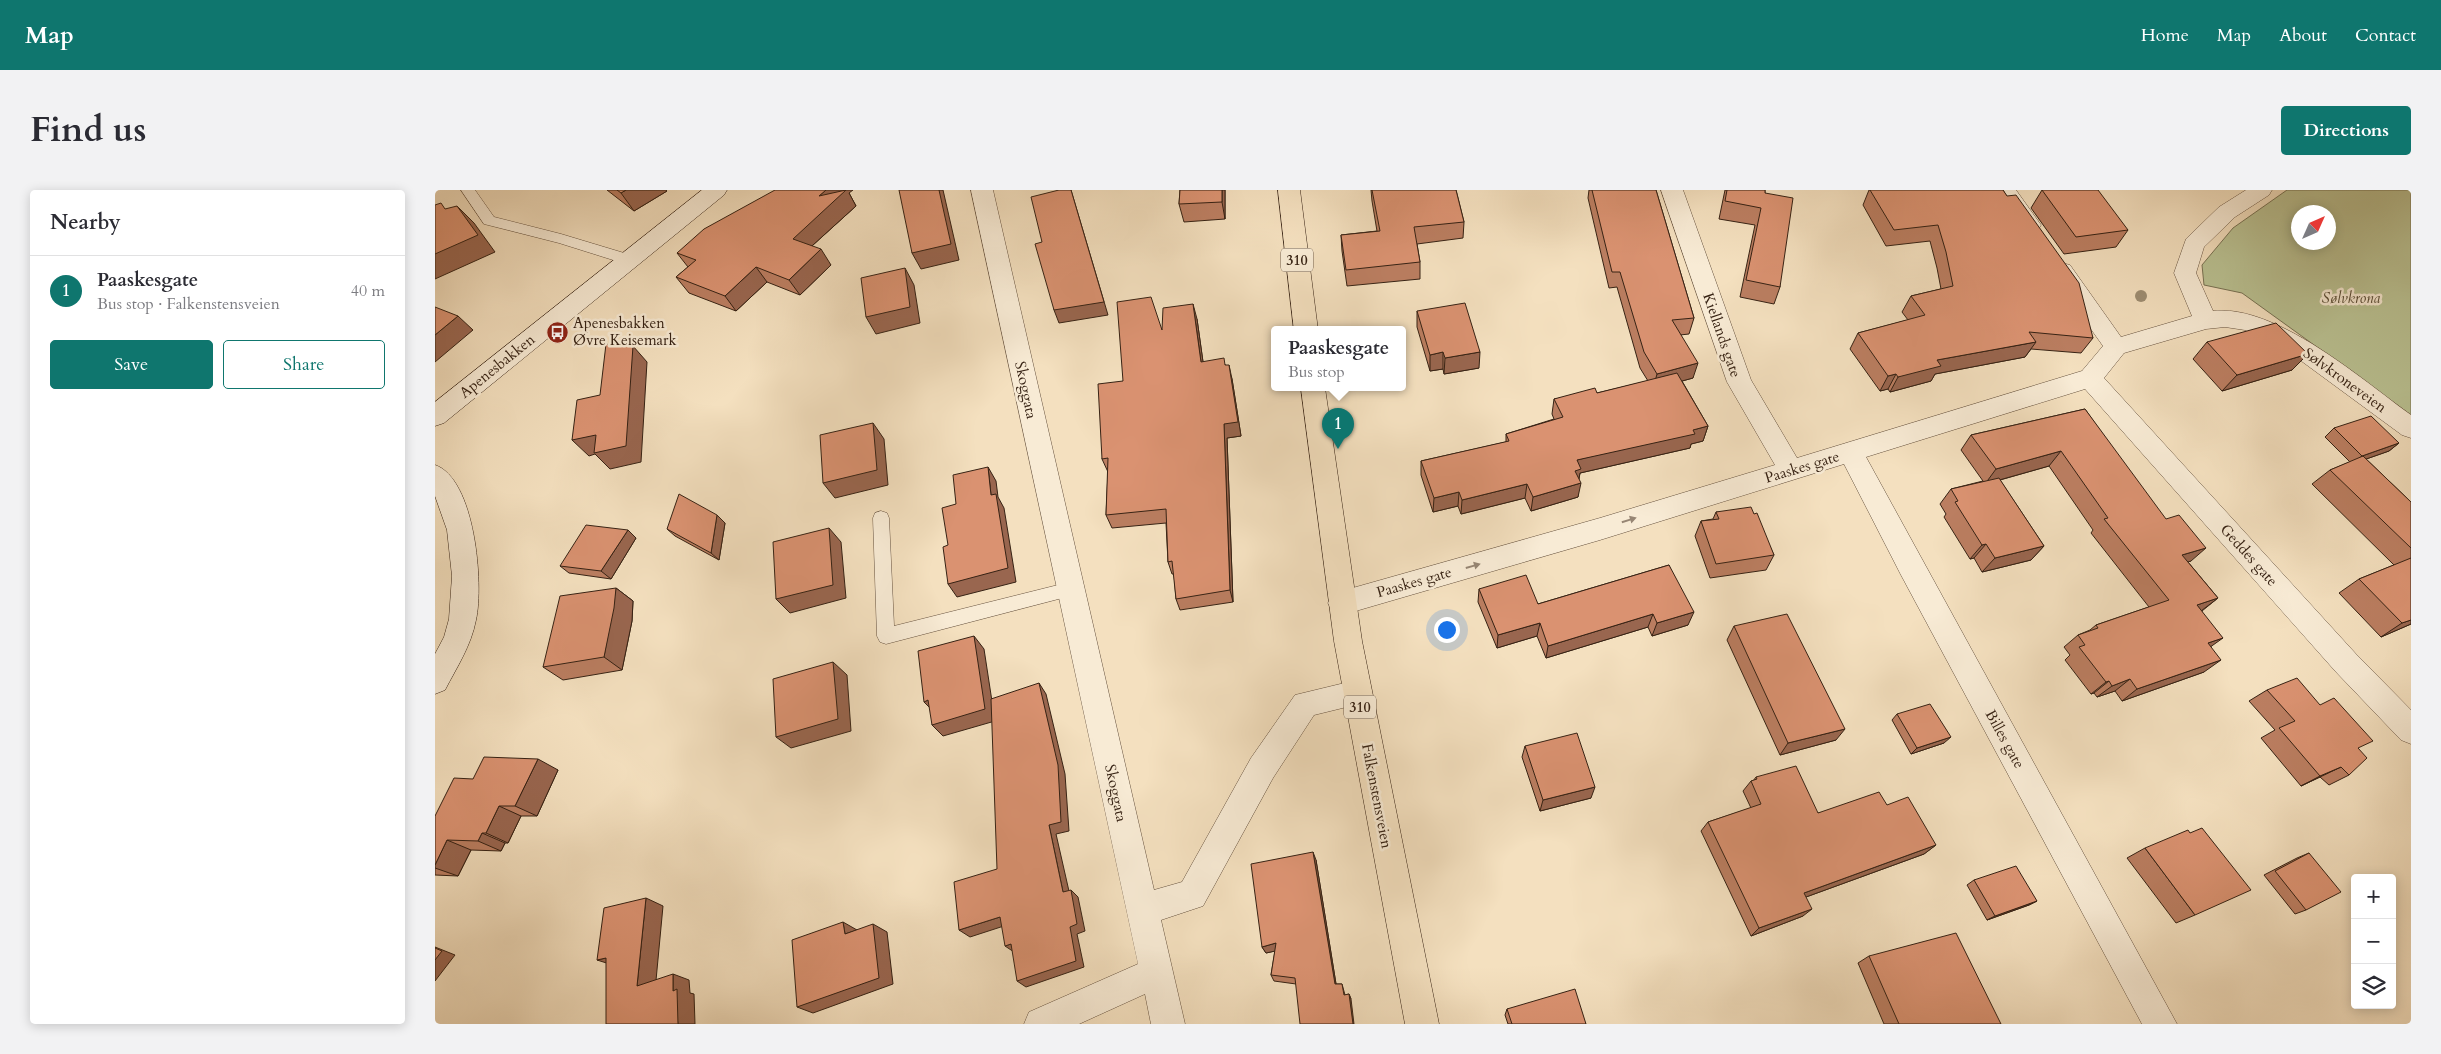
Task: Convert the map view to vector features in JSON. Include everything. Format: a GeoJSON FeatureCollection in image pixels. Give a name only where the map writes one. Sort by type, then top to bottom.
{"type":"FeatureCollection","features":[{"type":"Feature","properties":{"kind":"main road","name":"310"},"geometry":{"type":"LineString","coordinates":[[1289,190],[1306,326]]}},
{"type":"Feature","properties":{"kind":"main road","name":"Falkenstensveien"},"geometry":{"type":"LineString","coordinates":[[1313,391],[1342,603],[1357,693],[1422,1024]]}},
{"type":"Feature","properties":{"kind":"street","name":"Apenesbakken"},"geometry":{"type":"LineString","coordinates":[[435,416],[716,190]]}},
{"type":"Feature","properties":{"kind":"street","name":"Skoggata"},"geometry":{"type":"LineString","coordinates":[[982,190],[1155,973],[1168,1024]]}},
{"type":"Feature","properties":{"kind":"street","name":"Kiellands gate"},"geometry":{"type":"LineString","coordinates":[[1672,190],[1739,382],[1791,470]]}},
{"type":"Feature","properties":{"kind":"street"},"geometry":{"type":"LineString","coordinates":[[2005,190],[2116,347]]}},
{"type":"Feature","properties":{"kind":"street"},"geometry":{"type":"LineString","coordinates":[[2090,378],[2116,347],[2206,320],[2185,273],[2194,244],[2227,212],[2261,190]]}},
{"type":"Feature","properties":{"kind":"street","name":"Sølvkroneveien"},"geometry":{"type":"LineString","coordinates":[[2206,320],[2225,318],[2250,322],[2293,343],[2411,428]]}},
{"type":"Feature","properties":{"kind":"street","name":"Paaskes gate"},"geometry":{"type":"LineString","coordinates":[[1342,603],[1600,529],[2090,378]]}},
{"type":"Feature","properties":{"kind":"street","name":"Geddes gate"},"geometry":{"type":"LineString","coordinates":[[2090,378],[2346,663],[2411,730]]}},
{"type":"Feature","properties":{"kind":"street","name":"Billes gate"},"geometry":{"type":"LineString","coordinates":[[1851,452],[1916,576],[2160,1024]]}},
{"type":"Feature","properties":{"kind":"street"},"geometry":{"type":"LineString","coordinates":[[435,475],[454,506],[467,586],[458,636],[435,681]]}},
{"type":"Feature","properties":{"kind":"street"},"geometry":{"type":"LineString","coordinates":[[1141,910],[1192,895],[1262,768],[1305,704],[1357,693]]}},
{"type":"Feature","properties":{"kind":"street"},"geometry":{"type":"LineString","coordinates":[[1041,1024],[1155,973]]}},
{"type":"Feature","properties":{"kind":"lane"},"geometry":{"type":"LineString","coordinates":[[468,190],[489,221],[561,239],[629,260]]}},
{"type":"Feature","properties":{"kind":"lane"},"geometry":{"type":"LineString","coordinates":[[881,518],[886,636],[1070,589]]}},
{"type":"Feature","properties":{"kind":"green space","name":"Sølvkrona"},"geometry":{"type":"Polygon","coordinates":[[[2287,190],[2411,190],[2411,415],[2242,293],[2204,285],[2202,265],[2233,228],[2287,190]]]}},
{"type":"Feature","properties":{"kind":"building"},"geometry":{"type":"Polygon","coordinates":[[[775,190],[826,190],[819,196],[846,190],[793,239],[821,249],[789,280],[756,267],[725,296],[676,277],[696,260],[677,253],[704,229],[775,190]]]}},
{"type":"Feature","properties":{"kind":"building"},"geometry":{"type":"Polygon","coordinates":[[[899,190],[939,190],[951,244],[912,253],[899,190]]]}},
{"type":"Feature","properties":{"kind":"building"},"geometry":{"type":"Polygon","coordinates":[[[1059,190],[1071,190],[1104,302],[1054,310],[1035,244],[1042,242],[1031,197],[1059,190]]]}},
{"type":"Feature","properties":{"kind":"building"},"geometry":{"type":"Polygon","coordinates":[[[1180,190],[1222,190],[1222,202],[1179,204],[1180,190]]]}},
{"type":"Feature","properties":{"kind":"building"},"geometry":{"type":"Polygon","coordinates":[[[1372,190],[1456,190],[1464,222],[1414,227],[1420,262],[1346,270],[1341,235],[1380,231],[1372,190]]]}},
{"type":"Feature","properties":{"kind":"building"},"geometry":{"type":"Polygon","coordinates":[[[1592,190],[1656,190],[1694,318],[1672,320],[1698,363],[1657,374],[1644,352],[1620,272],[1612,272],[1592,190]]]}},
{"type":"Feature","properties":{"kind":"building"},"geometry":{"type":"Polygon","coordinates":[[[1727,190],[1765,190],[1765,193],[1793,198],[1780,287],[1746,280],[1761,208],[1725,201],[1727,190]]]}},
{"type":"Feature","properties":{"kind":"building"},"geometry":{"type":"Polygon","coordinates":[[[1870,190],[2003,190],[2007,196],[2016,195],[2079,283],[2093,338],[2029,332],[2036,342],[1937,360],[1941,366],[1898,377],[1896,374],[1888,376],[1858,333],[1925,315],[1911,296],[1953,286],[1938,225],[1894,230],[1870,190]]]}},
{"type":"Feature","properties":{"kind":"building"},"geometry":{"type":"Polygon","coordinates":[[[2042,190],[2098,190],[2128,230],[2076,237],[2042,190]]]}},
{"type":"Feature","properties":{"kind":"building"},"geometry":{"type":"Polygon","coordinates":[[[441,203],[445,209],[457,206],[478,235],[435,254],[435,205],[441,203]]]}},
{"type":"Feature","properties":{"kind":"building"},"geometry":{"type":"Polygon","coordinates":[[[905,268],[910,307],[866,317],[861,278],[905,268]]]}},
{"type":"Feature","properties":{"kind":"building"},"geometry":{"type":"Polygon","coordinates":[[[1151,297],[1162,330],[1163,308],[1193,304],[1201,362],[1224,358],[1225,365],[1229,365],[1238,422],[1224,424],[1230,590],[1176,599],[1172,561],[1168,562],[1166,509],[1106,515],[1108,458],[1102,459],[1098,384],[1123,381],[1117,302],[1151,297]]]}},
{"type":"Feature","properties":{"kind":"building"},"geometry":{"type":"Polygon","coordinates":[[[1465,303],[1480,352],[1445,358],[1443,352],[1430,355],[1417,311],[1465,303]]]}},
{"type":"Feature","properties":{"kind":"building"},"geometry":{"type":"Polygon","coordinates":[[[435,307],[458,316],[435,335],[435,307]]]}},
{"type":"Feature","properties":{"kind":"building"},"geometry":{"type":"Polygon","coordinates":[[[2276,323],[2308,354],[2237,375],[2207,342],[2276,323]]]}},
{"type":"Feature","properties":{"kind":"building"},"geometry":{"type":"Polygon","coordinates":[[[606,344],[633,346],[626,446],[594,453],[596,435],[572,440],[577,400],[600,395],[606,344]]]}},
{"type":"Feature","properties":{"kind":"building"},"geometry":{"type":"Polygon","coordinates":[[[1677,373],[1708,426],[1693,430],[1695,434],[1577,460],[1581,469],[1575,471],[1581,483],[1533,497],[1527,484],[1462,500],[1459,492],[1434,498],[1421,461],[1509,441],[1506,434],[1563,417],[1554,399],[1595,388],[1597,393],[1677,373]]]}},
{"type":"Feature","properties":{"kind":"building"},"geometry":{"type":"Polygon","coordinates":[[[2085,409],[2166,519],[2179,515],[2206,548],[2182,555],[2218,598],[2197,605],[2223,638],[2208,643],[2221,660],[2137,689],[2130,679],[2112,686],[2109,681],[2106,682],[2079,647],[2085,645],[2078,635],[2098,628],[2096,625],[2169,600],[2104,519],[2108,518],[2061,451],[1996,469],[1971,435],[2085,409]]]}},
{"type":"Feature","properties":{"kind":"building"},"geometry":{"type":"Polygon","coordinates":[[[2371,416],[2399,443],[2362,456],[2334,428],[2371,416]]]}},
{"type":"Feature","properties":{"kind":"building"},"geometry":{"type":"Polygon","coordinates":[[[873,423],[877,470],[823,483],[820,435],[873,423]]]}},
{"type":"Feature","properties":{"kind":"building"},"geometry":{"type":"Polygon","coordinates":[[[2363,456],[2411,502],[2411,548],[2330,470],[2363,456]]]}},
{"type":"Feature","properties":{"kind":"building"},"geometry":{"type":"Polygon","coordinates":[[[988,467],[991,495],[996,494],[1008,568],[948,584],[943,547],[948,545],[942,508],[956,504],[953,475],[988,467]]]}},
{"type":"Feature","properties":{"kind":"building"},"geometry":{"type":"Polygon","coordinates":[[[1999,478],[2044,546],[1995,558],[1986,544],[1982,545],[1955,502],[1958,501],[1951,489],[1999,478]]]}},
{"type":"Feature","properties":{"kind":"building"},"geometry":{"type":"Polygon","coordinates":[[[679,494],[717,515],[711,553],[667,529],[679,494]]]}},
{"type":"Feature","properties":{"kind":"building"},"geometry":{"type":"Polygon","coordinates":[[[1751,507],[1754,514],[1757,513],[1774,555],[1716,564],[1701,521],[1719,519],[1716,512],[1751,507]]]}},
{"type":"Feature","properties":{"kind":"building"},"geometry":{"type":"Polygon","coordinates":[[[586,525],[628,530],[601,571],[560,566],[586,525]]]}},
{"type":"Feature","properties":{"kind":"building"},"geometry":{"type":"Polygon","coordinates":[[[829,528],[833,585],[776,599],[773,542],[829,528]]]}},
{"type":"Feature","properties":{"kind":"building"},"geometry":{"type":"Polygon","coordinates":[[[2411,558],[2411,620],[2402,623],[2359,579],[2411,558]]]}},
{"type":"Feature","properties":{"kind":"building"},"geometry":{"type":"Polygon","coordinates":[[[1669,565],[1694,612],[1657,623],[1653,614],[1548,646],[1540,623],[1498,635],[1479,589],[1526,575],[1538,604],[1669,565]]]}},
{"type":"Feature","properties":{"kind":"building"},"geometry":{"type":"Polygon","coordinates":[[[616,588],[604,657],[543,667],[560,596],[616,588]]]}},
{"type":"Feature","properties":{"kind":"building"},"geometry":{"type":"Polygon","coordinates":[[[1787,614],[1845,729],[1788,743],[1734,626],[1787,614]]]}},
{"type":"Feature","properties":{"kind":"building"},"geometry":{"type":"Polygon","coordinates":[[[974,636],[985,709],[932,725],[928,700],[924,702],[918,651],[974,636]]]}},
{"type":"Feature","properties":{"kind":"building"},"geometry":{"type":"Polygon","coordinates":[[[833,662],[838,719],[776,737],[773,679],[833,662]]]}},
{"type":"Feature","properties":{"kind":"building"},"geometry":{"type":"Polygon","coordinates":[[[2297,678],[2320,705],[2334,698],[2373,741],[2358,748],[2367,758],[2349,775],[2341,767],[2320,776],[2279,728],[2295,721],[2267,690],[2297,678]]]}},
{"type":"Feature","properties":{"kind":"building"},"geometry":{"type":"Polygon","coordinates":[[[1039,683],[1058,765],[1061,822],[1049,825],[1063,892],[1071,890],[1077,924],[1070,927],[1076,961],[1017,981],[1011,944],[1005,946],[1000,917],[959,930],[954,882],[997,869],[991,699],[1039,683]]]}},
{"type":"Feature","properties":{"kind":"building"},"geometry":{"type":"Polygon","coordinates":[[[1930,704],[1951,737],[1917,748],[1897,714],[1930,704]]]}},
{"type":"Feature","properties":{"kind":"building"},"geometry":{"type":"Polygon","coordinates":[[[1577,733],[1595,787],[1543,800],[1525,746],[1577,733]]]}},
{"type":"Feature","properties":{"kind":"building"},"geometry":{"type":"Polygon","coordinates":[[[484,757],[538,759],[515,806],[499,806],[486,833],[482,833],[478,841],[447,840],[435,865],[435,816],[454,778],[473,779],[484,757]]]}},
{"type":"Feature","properties":{"kind":"building"},"geometry":{"type":"Polygon","coordinates":[[[1796,766],[1818,813],[1879,792],[1887,805],[1908,797],[1936,845],[1804,893],[1812,909],[1759,928],[1708,822],[1761,804],[1751,781],[1757,779],[1756,777],[1796,766]]]}},
{"type":"Feature","properties":{"kind":"building"},"geometry":{"type":"Polygon","coordinates":[[[2202,828],[2251,890],[2195,915],[2145,848],[2188,830],[2190,833],[2202,828]]]}},
{"type":"Feature","properties":{"kind":"building"},"geometry":{"type":"Polygon","coordinates":[[[1313,852],[1335,984],[1342,984],[1344,995],[1349,994],[1353,1024],[1300,1024],[1295,978],[1271,975],[1276,943],[1262,947],[1251,864],[1313,852]]]}},
{"type":"Feature","properties":{"kind":"building"},"geometry":{"type":"Polygon","coordinates":[[[2309,853],[2341,892],[2306,910],[2275,871],[2309,853]]]}},
{"type":"Feature","properties":{"kind":"building"},"geometry":{"type":"Polygon","coordinates":[[[2016,866],[2037,901],[1995,916],[1974,880],[2016,866]]]}},
{"type":"Feature","properties":{"kind":"building"},"geometry":{"type":"Polygon","coordinates":[[[646,898],[637,986],[673,974],[673,991],[677,989],[678,1024],[606,1024],[606,958],[597,960],[604,908],[646,898]]]}},
{"type":"Feature","properties":{"kind":"building"},"geometry":{"type":"Polygon","coordinates":[[[843,922],[845,934],[873,924],[879,978],[797,1007],[792,940],[843,922]]]}},
{"type":"Feature","properties":{"kind":"building"},"geometry":{"type":"Polygon","coordinates":[[[1956,933],[2001,1024],[1899,1024],[1869,956],[1956,933]]]}},
{"type":"Feature","properties":{"kind":"building"},"geometry":{"type":"Polygon","coordinates":[[[435,948],[442,951],[435,960],[435,948]]]}},
{"type":"Feature","properties":{"kind":"building"},"geometry":{"type":"Polygon","coordinates":[[[1575,989],[1586,1024],[1512,1024],[1507,1009],[1575,989]]]}},
{"type":"Feature","properties":{"kind":"place","name":"Apenesbakken Øvre Keisemark"},"geometry":{"type":"Point","coordinates":[557,332]}},
{"type":"Feature","properties":{"kind":"place","name":"Paaskesgate"},"geometry":{"type":"Point","coordinates":[1338,449]}}]}
